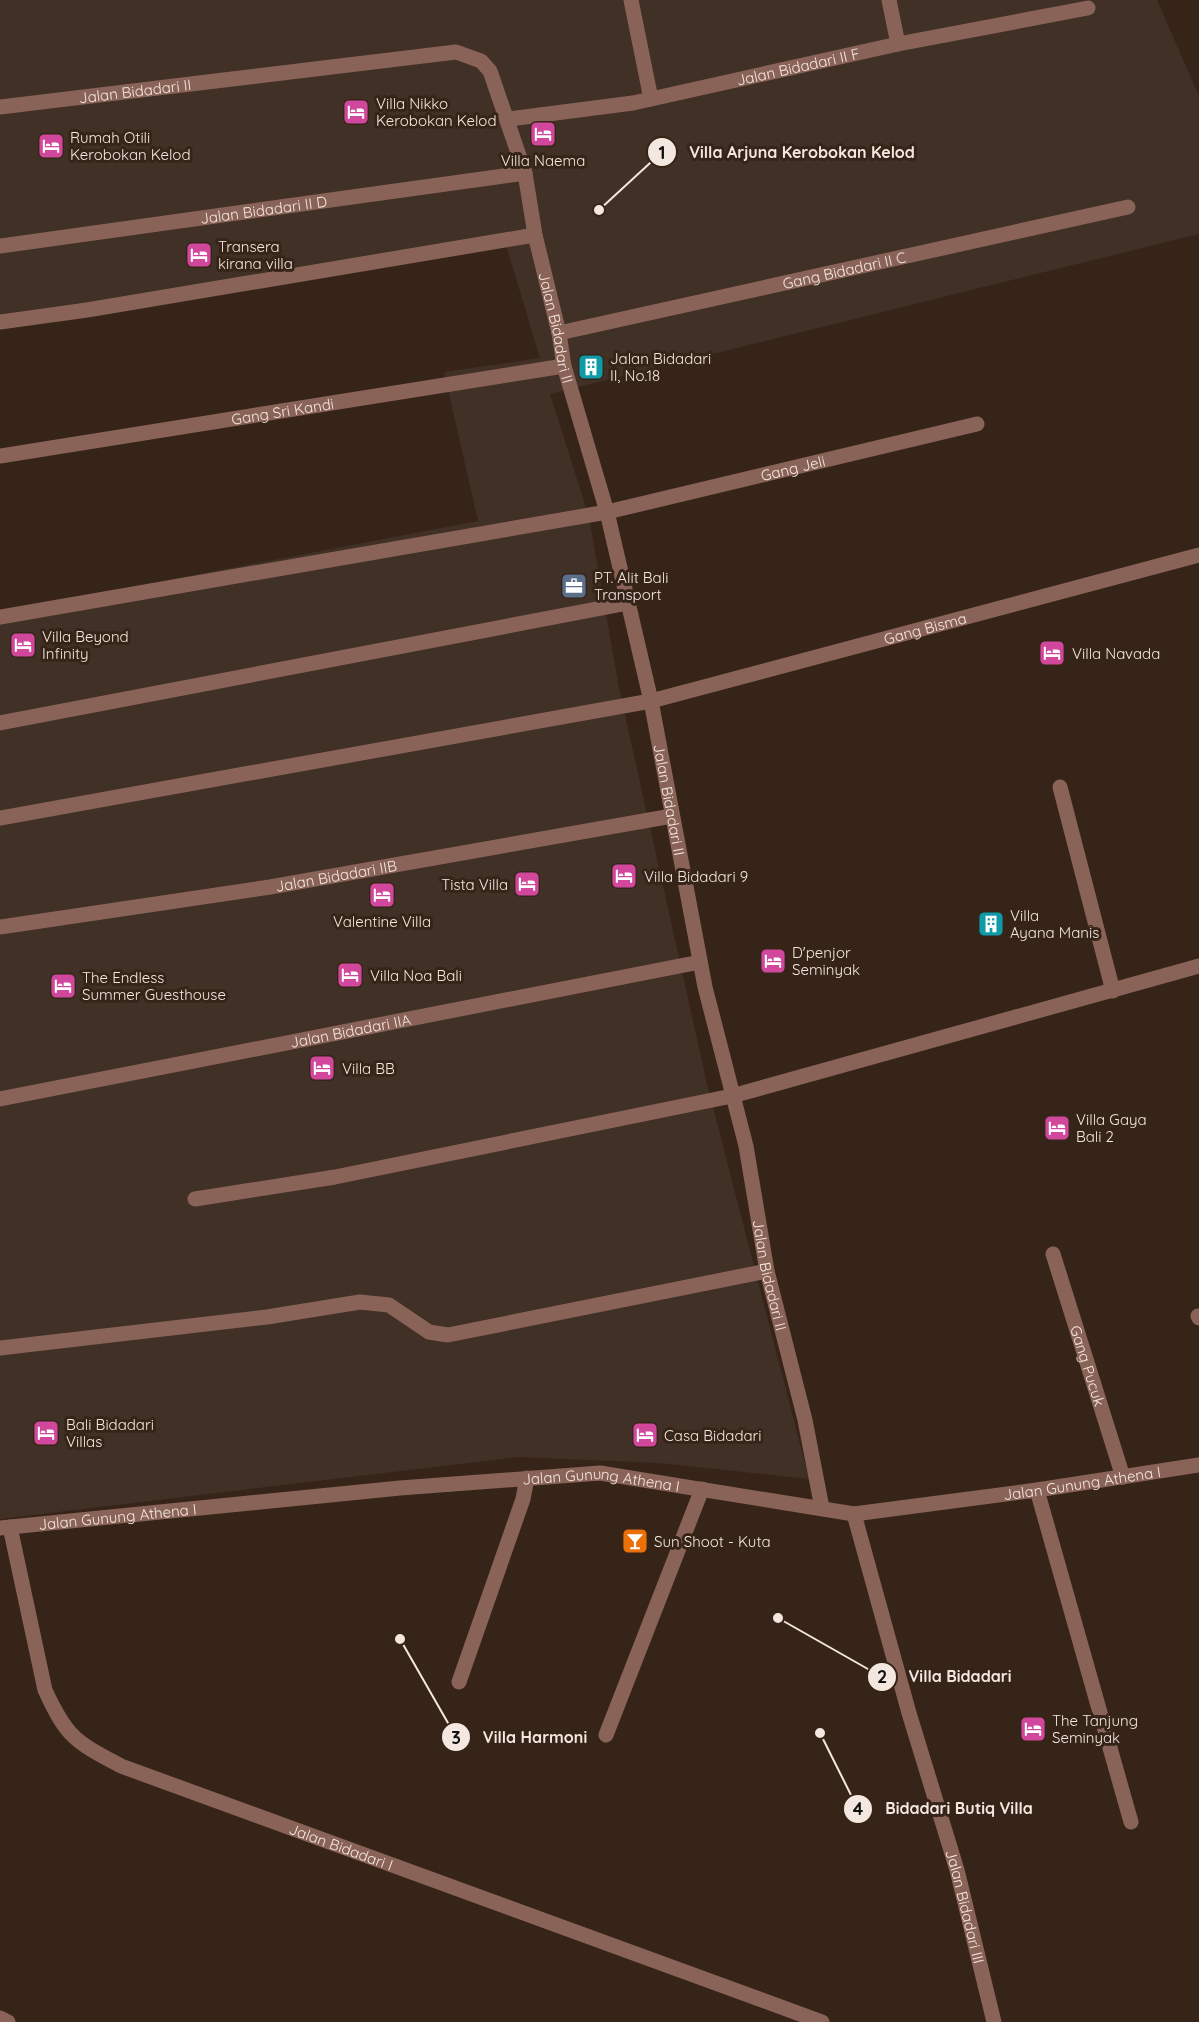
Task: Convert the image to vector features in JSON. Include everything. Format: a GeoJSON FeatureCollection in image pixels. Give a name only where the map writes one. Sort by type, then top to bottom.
{"type":"FeatureCollection","features":[{"type":"Feature","properties":{"kind":"street"},"geometry":{"type":"LineString","coordinates":[[631,0],[651,99]]}},
{"type":"Feature","properties":{"kind":"street"},"geometry":{"type":"LineString","coordinates":[[889,0],[898,44]]}},
{"type":"Feature","properties":{"kind":"street","name":"Jalan Bidadari II F"},"geometry":{"type":"LineString","coordinates":[[508,119],[651,99],[898,44],[1088,8]]}},
{"type":"Feature","properties":{"kind":"street","name":"Jalan Bidadari II"},"geometry":{"type":"LineString","coordinates":[[0,107],[456,52],[481,61],[490,71],[525,173],[535,235],[560,333],[564,366],[607,512],[651,701],[700,962],[746,1146],[767,1271],[805,1420],[822,1508]]}},
{"type":"Feature","properties":{"kind":"street","name":"Jalan Bidadari II D"},"geometry":{"type":"LineString","coordinates":[[0,246],[525,173]]}},
{"type":"Feature","properties":{"kind":"street","name":"Gang Bidadari II C"},"geometry":{"type":"LineString","coordinates":[[560,333],[1128,207]]}},
{"type":"Feature","properties":{"kind":"street"},"geometry":{"type":"LineString","coordinates":[[0,322],[87,310],[535,235]]}},
{"type":"Feature","properties":{"kind":"street","name":"Gang Sri Kandi"},"geometry":{"type":"LineString","coordinates":[[0,456],[564,366]]}},
{"type":"Feature","properties":{"kind":"street","name":"Gang Jeli"},"geometry":{"type":"LineString","coordinates":[[0,617],[607,512],[977,424]]}},
{"type":"Feature","properties":{"kind":"street","name":"Gang Bisma"},"geometry":{"type":"LineString","coordinates":[[0,818],[651,701],[1199,555]]}},
{"type":"Feature","properties":{"kind":"street"},"geometry":{"type":"LineString","coordinates":[[0,723],[628,603]]}},
{"type":"Feature","properties":{"kind":"street"},"geometry":{"type":"LineString","coordinates":[[1060,787],[1113,991]]}},
{"type":"Feature","properties":{"kind":"street","name":"Jalan Bidadari IIB"},"geometry":{"type":"LineString","coordinates":[[0,927],[270,887],[672,816]]}},
{"type":"Feature","properties":{"kind":"street","name":"Jalan Bidadari IIA"},"geometry":{"type":"LineString","coordinates":[[0,1098],[700,962]]}},
{"type":"Feature","properties":{"kind":"street"},"geometry":{"type":"LineString","coordinates":[[195,1199],[335,1177],[732,1095],[1199,966]]}},
{"type":"Feature","properties":{"kind":"street","name":"Gang Pucuk"},"geometry":{"type":"LineString","coordinates":[[1053,1254],[1123,1477]]}},
{"type":"Feature","properties":{"kind":"street"},"geometry":{"type":"LineString","coordinates":[[0,1348],[267,1317],[360,1302],[389,1305],[429,1332],[448,1335],[767,1271]]}},
{"type":"Feature","properties":{"kind":"street","name":"Jalan Gunung Athena I"},"geometry":{"type":"LineString","coordinates":[[5,1527],[400,1488],[600,1473],[854,1514],[1037,1490],[1199,1465]]}},
{"type":"Feature","properties":{"kind":"street"},"geometry":{"type":"LineString","coordinates":[[459,1682],[523,1499],[527,1478]]}},
{"type":"Feature","properties":{"kind":"street"},"geometry":{"type":"LineString","coordinates":[[606,1735],[702,1488]]}},
{"type":"Feature","properties":{"kind":"street"},"geometry":{"type":"LineString","coordinates":[[1037,1490],[1131,1822]]}},
{"type":"Feature","properties":{"kind":"street","name":"Jalan Bidadari III"},"geometry":{"type":"LineString","coordinates":[[854,1514],[909,1713],[957,1870],[993,2022]]}},
{"type":"Feature","properties":{"kind":"street","name":"Jalan Bidadari I"},"geometry":{"type":"LineString","coordinates":[[5,1527],[45,1690],[56,1713],[76,1742],[121,1766],[822,2022]]}},
{"type":"Feature","properties":{"kind":"street"},"geometry":{"type":"LineString","coordinates":[[0,2018],[8,2022]]}},
{"type":"Feature","properties":{"kind":"shaded area"},"geometry":{"type":"Polygon","coordinates":[[[0,0],[1157,0],[1199,96],[1199,234],[550,394],[589,517],[619,688],[708,1088],[809,1479],[660,1463],[518,1457],[0,1519],[0,612],[478,521],[444,372],[540,358],[503,235],[0,320],[0,0]]]}},
{"type":"Feature","properties":{"kind":"place","name":"Villa Nikko Kerobokan Kelod"},"geometry":{"type":"Point","coordinates":[356,112]}},
{"type":"Feature","properties":{"kind":"place","name":"Villa Naema"},"geometry":{"type":"Point","coordinates":[543,134]}},
{"type":"Feature","properties":{"kind":"place","name":"Rumah Otili Kerobokan Kelod"},"geometry":{"type":"Point","coordinates":[51,146]}},
{"type":"Feature","properties":{"kind":"place","name":"Villa Arjuna Kerobokan Kelod"},"geometry":{"type":"Point","coordinates":[599,210]}},
{"type":"Feature","properties":{"kind":"place","name":"Transera kirana villa"},"geometry":{"type":"Point","coordinates":[199,255]}},
{"type":"Feature","properties":{"kind":"place","name":"Jalan Bidadari II, No.18"},"geometry":{"type":"Point","coordinates":[591,367]}},
{"type":"Feature","properties":{"kind":"place","name":"PT. Alit Bali Transport"},"geometry":{"type":"Point","coordinates":[574,586]}},
{"type":"Feature","properties":{"kind":"place","name":"Villa Beyond Infinity"},"geometry":{"type":"Point","coordinates":[23,645]}},
{"type":"Feature","properties":{"kind":"place","name":"Villa Navada"},"geometry":{"type":"Point","coordinates":[1052,653]}},
{"type":"Feature","properties":{"kind":"place","name":"Villa Bidadari 9"},"geometry":{"type":"Point","coordinates":[624,876]}},
{"type":"Feature","properties":{"kind":"place","name":"Tista Villa"},"geometry":{"type":"Point","coordinates":[527,884]}},
{"type":"Feature","properties":{"kind":"place","name":"Valentine Villa"},"geometry":{"type":"Point","coordinates":[382,895]}},
{"type":"Feature","properties":{"kind":"place","name":"Villa Ayana Manis"},"geometry":{"type":"Point","coordinates":[991,924]}},
{"type":"Feature","properties":{"kind":"place","name":"D'penjor Seminyak"},"geometry":{"type":"Point","coordinates":[773,961]}},
{"type":"Feature","properties":{"kind":"place","name":"Villa Noa Bali"},"geometry":{"type":"Point","coordinates":[350,975]}},
{"type":"Feature","properties":{"kind":"place","name":"The Endless Summer Guesthouse"},"geometry":{"type":"Point","coordinates":[63,986]}},
{"type":"Feature","properties":{"kind":"place","name":"Villa BB"},"geometry":{"type":"Point","coordinates":[322,1068]}},
{"type":"Feature","properties":{"kind":"place","name":"Villa Gaya Bali 2"},"geometry":{"type":"Point","coordinates":[1057,1128]}},
{"type":"Feature","properties":{"kind":"place","name":"Bali Bidadari Villas"},"geometry":{"type":"Point","coordinates":[46,1433]}},
{"type":"Feature","properties":{"kind":"place","name":"Casa Bidadari"},"geometry":{"type":"Point","coordinates":[645,1435]}},
{"type":"Feature","properties":{"kind":"place","name":"Sun Shoot - Kuta"},"geometry":{"type":"Point","coordinates":[635,1541]}},
{"type":"Feature","properties":{"kind":"place","name":"Villa Bidadari"},"geometry":{"type":"Point","coordinates":[778,1618]}},
{"type":"Feature","properties":{"kind":"place","name":"Villa Harmoni"},"geometry":{"type":"Point","coordinates":[400,1639]}},
{"type":"Feature","properties":{"kind":"place","name":"The Tanjung Seminyak"},"geometry":{"type":"Point","coordinates":[1033,1729]}},
{"type":"Feature","properties":{"kind":"place","name":"Bidadari Butiq Villa"},"geometry":{"type":"Point","coordinates":[820,1733]}}]}
